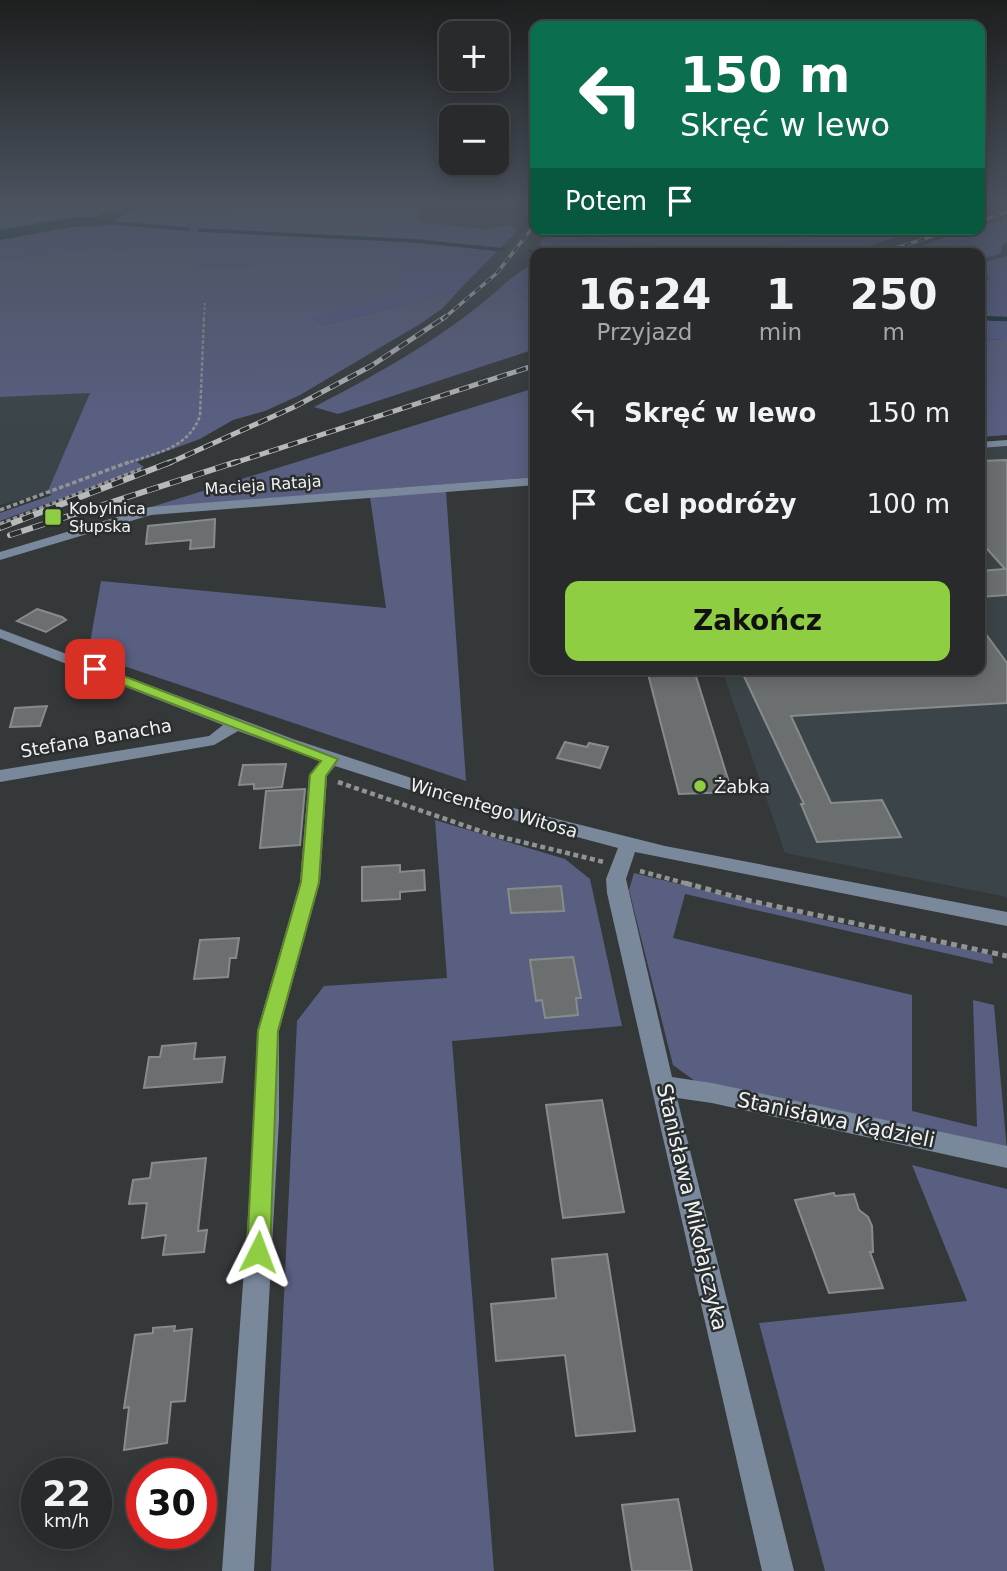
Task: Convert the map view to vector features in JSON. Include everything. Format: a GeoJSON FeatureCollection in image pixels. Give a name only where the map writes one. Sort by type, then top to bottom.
{"type":"FeatureCollection","features":[{"type":"Feature","properties":{"kind":"street"},"geometry":{"type":"LineString","coordinates":[[985,445],[1007,443]]}},
{"type":"Feature","properties":{"kind":"street","name":"Macieja Rataja"},"geometry":{"type":"LineString","coordinates":[[0,556],[150,511],[530,481]]}},
{"type":"Feature","properties":{"kind":"street","name":"Wincentego Witosa"},"geometry":{"type":"LineString","coordinates":[[0,633],[331,759],[464,802],[629,844],[1007,919]]}},
{"type":"Feature","properties":{"kind":"street","name":"Stefana Banacha"},"geometry":{"type":"LineString","coordinates":[[0,776],[214,740],[236,724]]}},
{"type":"Feature","properties":{"kind":"street"},"geometry":{"type":"LineString","coordinates":[[238,1571],[266,1133],[268,1031],[310,882],[318,775],[331,759]]}},
{"type":"Feature","properties":{"kind":"street","name":"Stanisława Mikołajczyka"},"geometry":{"type":"LineString","coordinates":[[629,844],[617,878],[617,893],[778,1571]]}},
{"type":"Feature","properties":{"kind":"street","name":"Stanisława Kądzieli"},"geometry":{"type":"LineString","coordinates":[[664,1086],[712,1093],[1007,1157]]}},
{"type":"Feature","properties":{"kind":"path"},"geometry":{"type":"LineString","coordinates":[[0,510],[185,442],[194,431],[200,415],[205,300]]}},
{"type":"Feature","properties":{"kind":"path"},"geometry":{"type":"LineString","coordinates":[[0,524],[141,469]]}},
{"type":"Feature","properties":{"kind":"shaded area"},"geometry":{"type":"Polygon","coordinates":[[[0,277],[400,277],[397,289],[362,306],[311,318],[324,325],[459,290],[443,308],[420,324],[300,395],[265,411],[233,420],[200,439],[137,462],[144,467],[141,469],[0,521],[0,513],[52,495],[47,493],[90,393],[0,397],[0,277]]]}},
{"type":"Feature","properties":{"kind":"shaded area"},"geometry":{"type":"Polygon","coordinates":[[[400,277],[471,277],[459,290],[324,325],[310,318],[362,306],[396,289],[400,277]]]}},
{"type":"Feature","properties":{"kind":"shaded area"},"geometry":{"type":"Polygon","coordinates":[[[513,277],[530,277],[530,302],[511,286],[509,280],[513,277]]]}},
{"type":"Feature","properties":{"kind":"shaded area"},"geometry":{"type":"Polygon","coordinates":[[[987,277],[1007,277],[1007,340],[985,339],[985,282],[989,279],[987,277]]]}},
{"type":"Feature","properties":{"kind":"shaded area"},"geometry":{"type":"Polygon","coordinates":[[[509,280],[511,286],[530,302],[530,351],[338,414],[314,407],[416,350],[509,280]]]}},
{"type":"Feature","properties":{"kind":"shaded area"},"geometry":{"type":"Polygon","coordinates":[[[985,339],[1007,340],[1007,435],[985,437],[985,339]]]}},
{"type":"Feature","properties":{"kind":"shaded area"},"geometry":{"type":"Polygon","coordinates":[[[530,390],[530,477],[148,508],[530,390]]]}},
{"type":"Feature","properties":{"kind":"shaded area"},"geometry":{"type":"Polygon","coordinates":[[[91,392],[47,493],[0,505],[0,397],[91,392]]]}},
{"type":"Feature","properties":{"kind":"shaded area"},"geometry":{"type":"Polygon","coordinates":[[[1007,446],[1007,897],[785,853],[724,675],[985,675],[985,448],[1007,446]]]}},
{"type":"Feature","properties":{"kind":"shaded area"},"geometry":{"type":"Polygon","coordinates":[[[446,491],[466,781],[88,654],[101,581],[386,608],[370,497],[446,491]]]}},
{"type":"Feature","properties":{"kind":"shaded area"},"geometry":{"type":"Polygon","coordinates":[[[435,820],[565,859],[590,879],[622,1026],[452,1041],[494,1571],[271,1571],[297,1021],[324,986],[447,978],[435,820]]]}},
{"type":"Feature","properties":{"kind":"shaded area"},"geometry":{"type":"Polygon","coordinates":[[[634,873],[833,922],[992,955],[993,964],[685,894],[673,938],[912,995],[912,1111],[977,1127],[973,1000],[994,1005],[1007,1151],[695,1081],[673,1065],[629,890],[634,873]]]}},
{"type":"Feature","properties":{"kind":"shaded area"},"geometry":{"type":"Polygon","coordinates":[[[912,1165],[1007,1189],[1007,1571],[825,1571],[759,1323],[967,1301],[912,1165]]]}},
{"type":"Feature","properties":{"kind":"building"},"geometry":{"type":"Polygon","coordinates":[[[1007,460],[1007,595],[985,597],[985,571],[1005,569],[985,547],[985,461],[1007,460]]]}},
{"type":"Feature","properties":{"kind":"building"},"geometry":{"type":"Polygon","coordinates":[[[215,519],[214,547],[190,549],[191,540],[146,544],[148,526],[215,519]]]}},
{"type":"Feature","properties":{"kind":"building"},"geometry":{"type":"Polygon","coordinates":[[[37,609],[66,620],[46,632],[17,621],[37,609]]]}},
{"type":"Feature","properties":{"kind":"building"},"geometry":{"type":"Polygon","coordinates":[[[985,633],[1007,663],[1007,703],[791,716],[831,803],[882,800],[901,837],[817,842],[801,804],[804,804],[743,675],[985,675],[985,633]]]}},
{"type":"Feature","properties":{"kind":"building"},"geometry":{"type":"Polygon","coordinates":[[[648,675],[696,675],[732,792],[679,794],[648,675]]]}},
{"type":"Feature","properties":{"kind":"building"},"geometry":{"type":"Polygon","coordinates":[[[47,706],[40,726],[10,727],[15,708],[47,706]]]}},
{"type":"Feature","properties":{"kind":"building"},"geometry":{"type":"Polygon","coordinates":[[[565,742],[587,747],[589,743],[608,747],[600,768],[557,758],[565,742]]]}},
{"type":"Feature","properties":{"kind":"building"},"geometry":{"type":"Polygon","coordinates":[[[286,764],[282,787],[254,789],[254,784],[239,785],[243,765],[286,764]]]}},
{"type":"Feature","properties":{"kind":"building"},"geometry":{"type":"Polygon","coordinates":[[[305,789],[300,845],[260,848],[266,791],[305,789]]]}},
{"type":"Feature","properties":{"kind":"building"},"geometry":{"type":"Polygon","coordinates":[[[400,865],[400,872],[424,870],[425,890],[400,892],[400,899],[362,901],[362,867],[400,865]]]}},
{"type":"Feature","properties":{"kind":"building"},"geometry":{"type":"Polygon","coordinates":[[[561,886],[564,911],[511,913],[508,889],[561,886]]]}},
{"type":"Feature","properties":{"kind":"building"},"geometry":{"type":"Polygon","coordinates":[[[239,938],[236,958],[230,958],[228,977],[194,979],[200,940],[239,938]]]}},
{"type":"Feature","properties":{"kind":"building"},"geometry":{"type":"Polygon","coordinates":[[[573,957],[581,998],[576,998],[578,1015],[545,1018],[542,1000],[536,1001],[530,960],[573,957]]]}},
{"type":"Feature","properties":{"kind":"building"},"geometry":{"type":"Polygon","coordinates":[[[196,1043],[194,1059],[225,1057],[222,1082],[144,1088],[149,1057],[160,1057],[162,1046],[196,1043]]]}},
{"type":"Feature","properties":{"kind":"building"},"geometry":{"type":"Polygon","coordinates":[[[602,1100],[624,1212],[563,1218],[546,1105],[602,1100]]]}},
{"type":"Feature","properties":{"kind":"building"},"geometry":{"type":"Polygon","coordinates":[[[206,1158],[198,1231],[207,1230],[204,1252],[163,1255],[166,1235],[142,1238],[147,1203],[129,1204],[133,1180],[150,1178],[152,1163],[206,1158]]]}},
{"type":"Feature","properties":{"kind":"building"},"geometry":{"type":"Polygon","coordinates":[[[834,1193],[835,1196],[854,1194],[859,1210],[868,1217],[872,1226],[873,1252],[870,1252],[883,1288],[829,1293],[795,1200],[834,1193]]]}},
{"type":"Feature","properties":{"kind":"building"},"geometry":{"type":"Polygon","coordinates":[[[607,1254],[635,1431],[576,1436],[565,1355],[496,1361],[491,1304],[556,1298],[552,1259],[607,1254]]]}},
{"type":"Feature","properties":{"kind":"building"},"geometry":{"type":"Polygon","coordinates":[[[175,1326],[174,1331],[192,1329],[185,1401],[171,1402],[167,1443],[124,1450],[129,1407],[124,1408],[135,1335],[153,1333],[153,1328],[175,1326]]]}},
{"type":"Feature","properties":{"kind":"building"},"geometry":{"type":"Polygon","coordinates":[[[678,1499],[692,1571],[632,1571],[622,1505],[678,1499]]]}},
{"type":"Feature","properties":{"kind":"waterway"},"geometry":{"type":"LineString","coordinates":[[985,318],[997,319]]}},
{"type":"Feature","properties":{"kind":"waterway"},"geometry":{"type":"LineString","coordinates":[[985,318],[1007,319]]}},
{"type":"Feature","properties":{"kind":"railway"},"geometry":{"type":"LineString","coordinates":[[443,319],[492,277]]}},
{"type":"Feature","properties":{"kind":"railway"},"geometry":{"type":"LineString","coordinates":[[167,464],[294,407],[371,366],[445,317]]}},
{"type":"Feature","properties":{"kind":"railway"},"geometry":{"type":"LineString","coordinates":[[231,464],[530,367]]}},
{"type":"Feature","properties":{"kind":"railway"},"geometry":{"type":"LineString","coordinates":[[0,528],[171,462]]}},
{"type":"Feature","properties":{"kind":"railway"},"geometry":{"type":"LineString","coordinates":[[10,535],[236,462]]}},
{"type":"Feature","properties":{"kind":"place","name":"Kobylnica Słupska"},"geometry":{"type":"Point","coordinates":[53,517]}},
{"type":"Feature","properties":{"kind":"place","name":"Żabka"},"geometry":{"type":"Point","coordinates":[700,786]}},
{"type":"Feature","properties":{"kind":"route"},"geometry":{"type":"LineString","coordinates":[[95,669],[331,759],[318,775],[310,882],[268,1031],[267,1119],[258,1252]]}}]}
